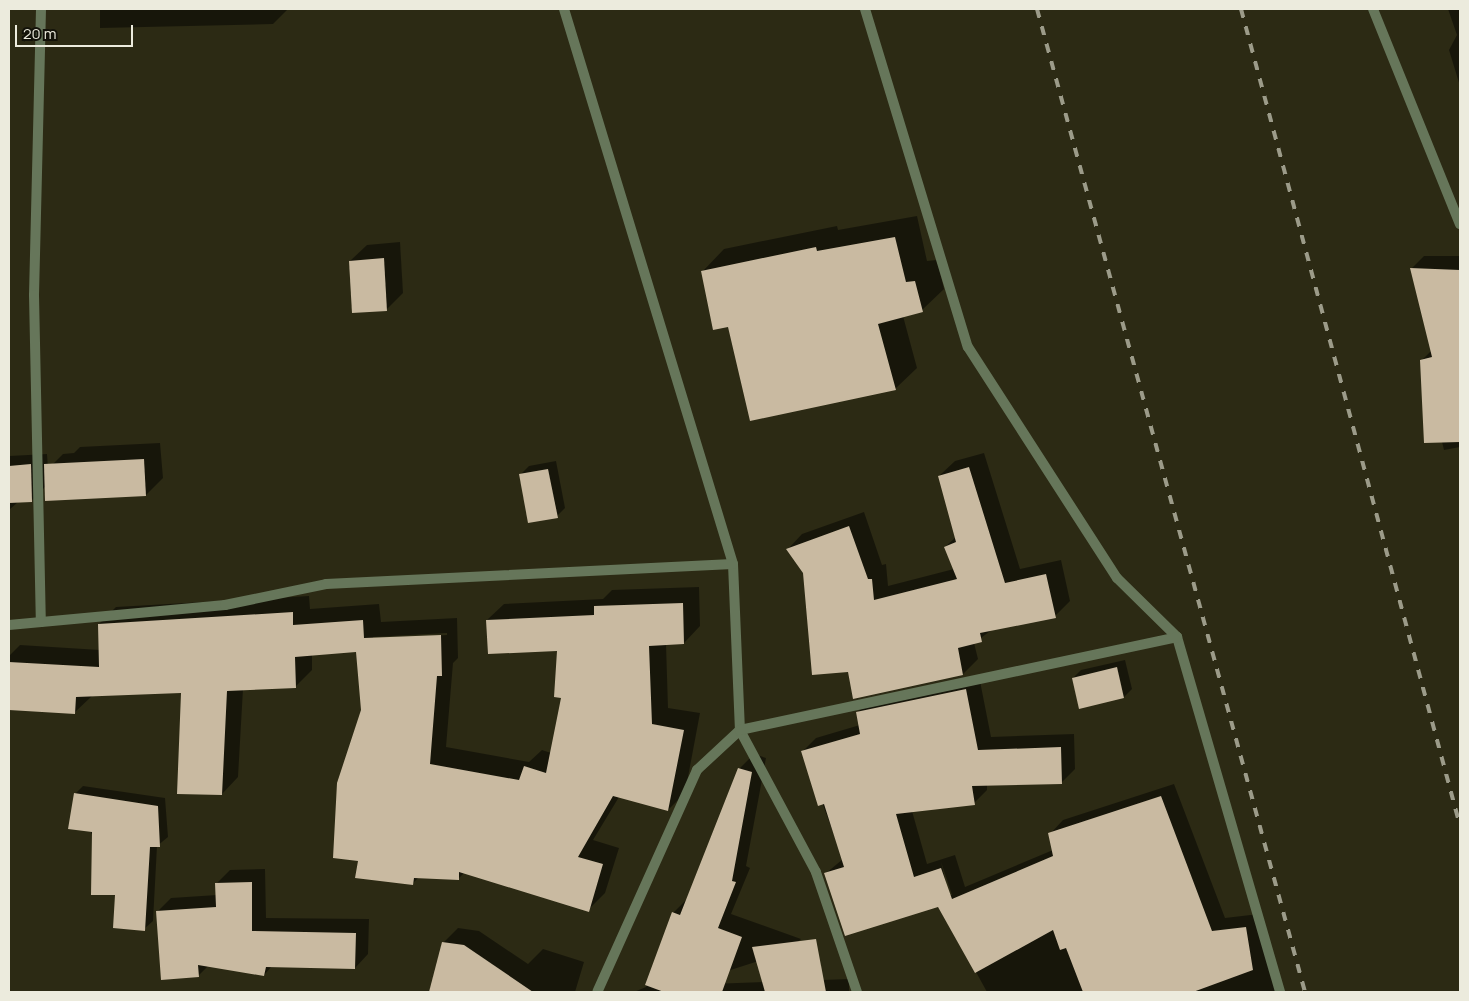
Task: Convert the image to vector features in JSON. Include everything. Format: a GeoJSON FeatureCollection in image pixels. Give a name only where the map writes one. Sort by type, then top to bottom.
{"type":"FeatureCollection","features":[{"type":"Feature","properties":{"kind":"street"},"geometry":{"type":"LineString","coordinates":[[40,9],[34,295],[41,622]]}},
{"type":"Feature","properties":{"kind":"street"},"geometry":{"type":"LineString","coordinates":[[564,9],[733,564],[740,730],[816,872],[857,992]]}},
{"type":"Feature","properties":{"kind":"street"},"geometry":{"type":"LineString","coordinates":[[865,9],[968,347],[1117,578],[1177,637],[1280,992]]}},
{"type":"Feature","properties":{"kind":"street"},"geometry":{"type":"LineString","coordinates":[[1373,9],[1460,224]]}},
{"type":"Feature","properties":{"kind":"street"},"geometry":{"type":"LineString","coordinates":[[9,625],[225,605],[326,584],[733,564]]}},
{"type":"Feature","properties":{"kind":"street"},"geometry":{"type":"LineString","coordinates":[[597,992],[697,770],[740,730],[1177,637]]}},
{"type":"Feature","properties":{"kind":"building"},"geometry":{"type":"Polygon","coordinates":[[[895,237],[906,282],[915,281],[923,312],[878,324],[896,390],[750,421],[728,327],[713,330],[701,271],[816,247],[817,251],[895,237]]]}},
{"type":"Feature","properties":{"kind":"building"},"geometry":{"type":"Polygon","coordinates":[[[384,258],[387,311],[352,313],[349,261],[384,258]]]}},
{"type":"Feature","properties":{"kind":"building"},"geometry":{"type":"Polygon","coordinates":[[[1410,268],[1460,270],[1460,442],[1424,443],[1420,360],[1432,357],[1410,268]]]}},
{"type":"Feature","properties":{"kind":"building"},"geometry":{"type":"Polygon","coordinates":[[[144,459],[146,496],[45,501],[44,464],[144,459]]]}},
{"type":"Feature","properties":{"kind":"building"},"geometry":{"type":"Polygon","coordinates":[[[31,464],[32,502],[9,503],[9,466],[31,464]]]}},
{"type":"Feature","properties":{"kind":"building"},"geometry":{"type":"Polygon","coordinates":[[[969,467],[1005,583],[1046,574],[1056,618],[980,633],[982,642],[958,648],[963,675],[853,699],[848,672],[812,675],[803,573],[786,549],[849,526],[868,579],[872,579],[874,600],[957,579],[944,547],[956,542],[938,476],[969,467]]]}},
{"type":"Feature","properties":{"kind":"building"},"geometry":{"type":"Polygon","coordinates":[[[548,469],[558,518],[528,523],[519,474],[548,469]]]}},
{"type":"Feature","properties":{"kind":"building"},"geometry":{"type":"Polygon","coordinates":[[[683,603],[684,644],[649,646],[652,724],[684,730],[668,811],[613,796],[578,857],[603,864],[589,912],[459,872],[459,880],[414,878],[413,885],[355,878],[358,861],[333,858],[337,783],[361,710],[356,652],[295,657],[296,688],[227,691],[222,795],[177,794],[181,693],[76,697],[75,714],[9,710],[9,662],[99,667],[98,624],[293,612],[293,625],[363,620],[364,638],[441,635],[442,676],[437,676],[430,764],[519,780],[524,766],[546,773],[561,698],[554,697],[557,651],[488,654],[486,620],[594,615],[594,606],[683,603]]]}},
{"type":"Feature","properties":{"kind":"building"},"geometry":{"type":"Polygon","coordinates":[[[1117,667],[1124,698],[1079,709],[1072,678],[1117,667]]]}},
{"type":"Feature","properties":{"kind":"building"},"geometry":{"type":"Polygon","coordinates":[[[966,689],[978,750],[1061,747],[1062,784],[972,786],[975,805],[896,814],[914,877],[941,868],[952,899],[1053,856],[1048,833],[1161,796],[1212,931],[1246,927],[1253,970],[1193,992],[1083,992],[1066,948],[1060,950],[1053,930],[975,973],[938,907],[845,936],[824,873],[844,867],[824,804],[818,806],[801,751],[860,734],[856,712],[966,689]]]}},
{"type":"Feature","properties":{"kind":"building"},"geometry":{"type":"Polygon","coordinates":[[[738,768],[752,772],[732,881],[736,882],[718,928],[742,937],[722,992],[664,992],[645,985],[672,912],[680,915],[738,768]]]}},
{"type":"Feature","properties":{"kind":"building"},"geometry":{"type":"Polygon","coordinates":[[[74,793],[158,806],[160,847],[150,847],[145,931],[113,928],[115,895],[91,895],[92,832],[68,829],[74,793]]]}},
{"type":"Feature","properties":{"kind":"building"},"geometry":{"type":"Polygon","coordinates":[[[252,882],[252,931],[356,933],[355,969],[266,967],[264,976],[198,965],[199,977],[161,980],[156,911],[216,907],[215,883],[252,882]]]}},
{"type":"Feature","properties":{"kind":"building"},"geometry":{"type":"Polygon","coordinates":[[[816,939],[826,992],[765,992],[752,947],[816,939]]]}},
{"type":"Feature","properties":{"kind":"building"},"geometry":{"type":"Polygon","coordinates":[[[442,942],[464,945],[533,992],[429,992],[442,942]]]}},
{"type":"Feature","properties":{"kind":"railway"},"geometry":{"type":"LineString","coordinates":[[1037,9],[1305,992]]}},
{"type":"Feature","properties":{"kind":"railway"},"geometry":{"type":"LineString","coordinates":[[1241,9],[1460,826]]}}]}
